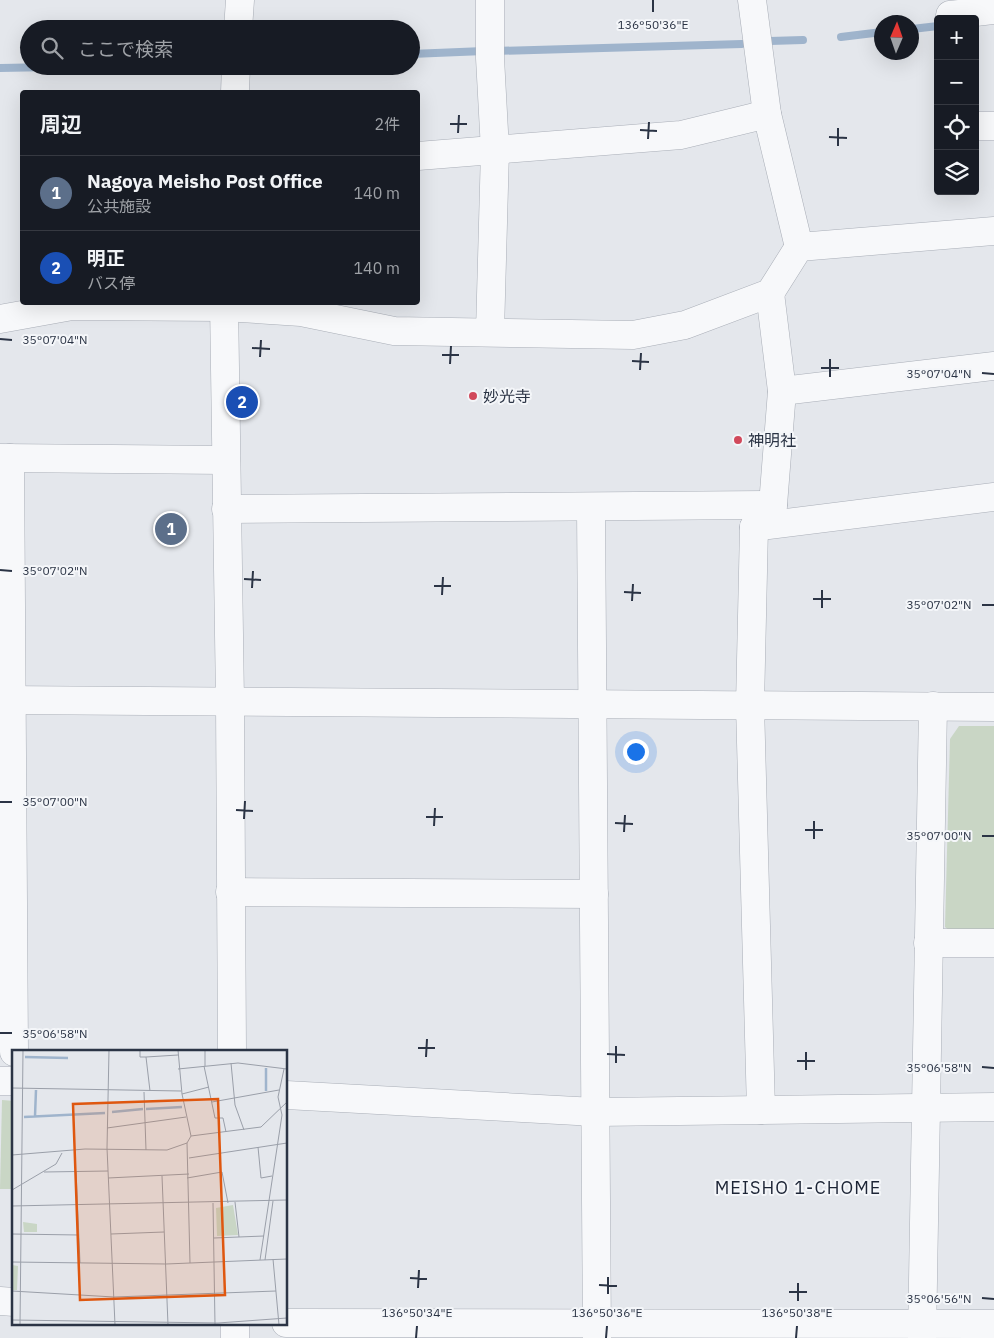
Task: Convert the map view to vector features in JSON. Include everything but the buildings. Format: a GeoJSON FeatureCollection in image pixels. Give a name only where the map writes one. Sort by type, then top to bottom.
{"type":"FeatureCollection","features":[{"type":"Feature","properties":{"kind":"street"},"geometry":{"type":"LineString","coordinates":[[239,20],[240,0]]}},
{"type":"Feature","properties":{"kind":"street"},"geometry":{"type":"LineString","coordinates":[[490,0],[490,58],[495,150],[490,332]]}},
{"type":"Feature","properties":{"kind":"street"},"geometry":{"type":"LineString","coordinates":[[234,305],[301,312],[394,331],[633,335],[685,325],[770,293],[800,247],[767,114],[752,0]]}},
{"type":"Feature","properties":{"kind":"street"},"geometry":{"type":"LineString","coordinates":[[949,11],[994,10]]}},
{"type":"Feature","properties":{"kind":"street"},"geometry":{"type":"LineString","coordinates":[[235,90],[236,75]]}},
{"type":"Feature","properties":{"kind":"street"},"geometry":{"type":"LineString","coordinates":[[420,156],[681,135],[767,114]]}},
{"type":"Feature","properties":{"kind":"street"},"geometry":{"type":"LineString","coordinates":[[979,126],[994,126]]}},
{"type":"Feature","properties":{"kind":"street"},"geometry":{"type":"LineString","coordinates":[[800,247],[994,232]]}},
{"type":"Feature","properties":{"kind":"street"},"geometry":{"type":"LineString","coordinates":[[762,1110],[750,705],[754,527],[773,505],[782,391],[770,293]]}},
{"type":"Feature","properties":{"kind":"street"},"geometry":{"type":"LineString","coordinates":[[0,319],[72,306],[148,305]]}},
{"type":"Feature","properties":{"kind":"street"},"geometry":{"type":"LineString","coordinates":[[224,305],[230,701],[232,1050]]}},
{"type":"Feature","properties":{"kind":"street"},"geometry":{"type":"LineString","coordinates":[[782,391],[994,366]]}},
{"type":"Feature","properties":{"kind":"street"},"geometry":{"type":"LineString","coordinates":[[14,1050],[6,889],[5,458],[226,460]]}},
{"type":"Feature","properties":{"kind":"street"},"geometry":{"type":"LineString","coordinates":[[754,527],[994,497]]}},
{"type":"Feature","properties":{"kind":"street"},"geometry":{"type":"LineString","coordinates":[[226,509],[773,505]]}},
{"type":"Feature","properties":{"kind":"street"},"geometry":{"type":"LineString","coordinates":[[591,507],[597,1331]]}},
{"type":"Feature","properties":{"kind":"street"},"geometry":{"type":"LineString","coordinates":[[6,701],[994,707]]}},
{"type":"Feature","properties":{"kind":"street"},"geometry":{"type":"LineString","coordinates":[[922,1331],[932,706]]}},
{"type":"Feature","properties":{"kind":"street"},"geometry":{"type":"LineString","coordinates":[[230,892],[594,894]]}},
{"type":"Feature","properties":{"kind":"street"},"geometry":{"type":"LineString","coordinates":[[928,943],[994,943]]}},
{"type":"Feature","properties":{"kind":"street"},"geometry":{"type":"LineString","coordinates":[[288,1095],[595,1112],[994,1108]]}},
{"type":"Feature","properties":{"kind":"street"},"geometry":{"type":"LineString","coordinates":[[288,1323],[597,1331],[922,1331],[994,1324]]}},
{"type":"Feature","properties":{"kind":"green space"},"geometry":{"type":"Polygon","coordinates":[[[959,726],[994,726],[994,934],[952,933],[945,927],[950,739],[959,726]]]}},
{"type":"Feature","properties":{"kind":"green space"},"geometry":{"type":"Polygon","coordinates":[[[2,1100],[12,1101],[12,1189],[0,1189],[2,1100]]]}},
{"type":"Feature","properties":{"kind":"waterway"},"geometry":{"type":"LineString","coordinates":[[919,28],[934,26]]}},
{"type":"Feature","properties":{"kind":"waterway"},"geometry":{"type":"LineString","coordinates":[[841,37],[874,33]]}},
{"type":"Feature","properties":{"kind":"waterway"},"geometry":{"type":"LineString","coordinates":[[770,41],[803,40]]}},
{"type":"Feature","properties":{"kind":"waterway"},"geometry":{"type":"LineString","coordinates":[[495,51],[742,44]]}},
{"type":"Feature","properties":{"kind":"waterway"},"geometry":{"type":"LineString","coordinates":[[420,54],[484,51]]}},
{"type":"Feature","properties":{"kind":"waterway"},"geometry":{"type":"LineString","coordinates":[[0,68],[20,68]]}},
{"type":"Feature","properties":{"kind":"place","name":"妙光寺"},"geometry":{"type":"Point","coordinates":[473,396]}},
{"type":"Feature","properties":{"kind":"place","name":"明正"},"geometry":{"type":"Point","coordinates":[242,402]}},
{"type":"Feature","properties":{"kind":"place","name":"神明社"},"geometry":{"type":"Point","coordinates":[738,440]}},
{"type":"Feature","properties":{"kind":"place","name":"Nagoya Meisho Post Office"},"geometry":{"type":"Point","coordinates":[171,529]}},
{"type":"Feature","properties":{"kind":"district","name":"MEISHO 1-CHOME"},"geometry":{"type":"Point","coordinates":[798,1187]}}]}
